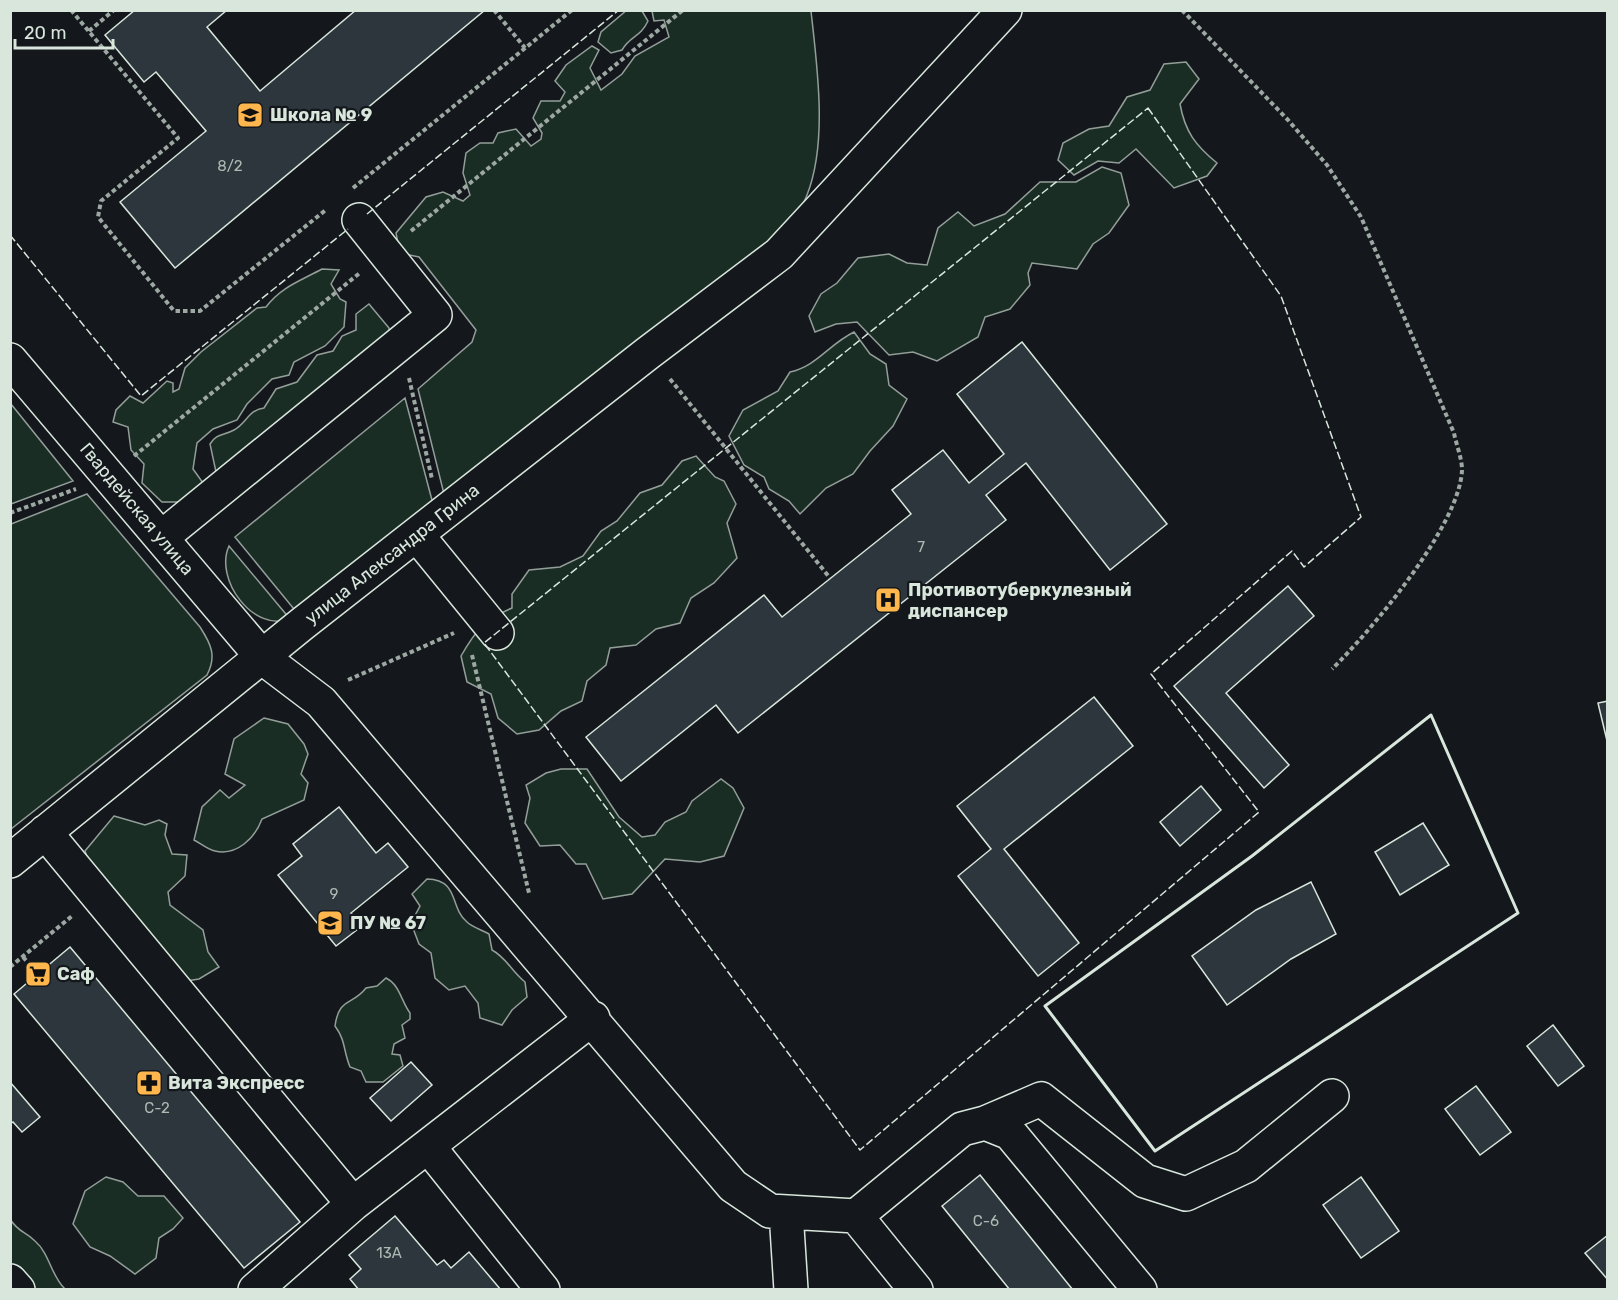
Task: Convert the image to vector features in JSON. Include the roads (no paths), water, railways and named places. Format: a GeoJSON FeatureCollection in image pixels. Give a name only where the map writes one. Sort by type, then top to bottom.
{"type":"FeatureCollection","features":[{"type":"Feature","properties":{"kind":"street","name":"улица Александра Грина"},"geometry":{"type":"LineString","coordinates":[[10,861],[429,525],[648,353],[779,254],[1005,10]]}},
{"type":"Feature","properties":{"kind":"street"},"geometry":{"type":"LineString","coordinates":[[162,537],[435,315],[347,205]]}},
{"type":"Feature","properties":{"kind":"street","name":"Гвардейская улица"},"geometry":{"type":"LineString","coordinates":[[10,360],[263,658],[321,702],[733,1186],[771,1211],[856,1216]]}},
{"type":"Feature","properties":{"kind":"street"},"geometry":{"type":"LineString","coordinates":[[429,525],[481,625]]}},
{"type":"Feature","properties":{"kind":"street"},"geometry":{"type":"LineString","coordinates":[[45,832],[353,1204]]}},
{"type":"Feature","properties":{"kind":"street"},"geometry":{"type":"LineString","coordinates":[[255,1290],[353,1204],[592,1018]]}},
{"type":"Feature","properties":{"kind":"street"},"geometry":{"type":"LineString","coordinates":[[916,1290],[856,1216],[962,1129],[985,1123],[1041,1100],[1145,1181],[1186,1194],[1246,1166],[1332,1096]]}},
{"type":"Feature","properties":{"kind":"street"},"geometry":{"type":"LineString","coordinates":[[985,1123],[1010,1132],[1140,1290]]}},
{"type":"Feature","properties":{"kind":"street"},"geometry":{"type":"LineString","coordinates":[[428,1146],[543,1290]]}},
{"type":"Feature","properties":{"kind":"street"},"geometry":{"type":"LineString","coordinates":[[786,1212],[791,1290]]}},
{"type":"Feature","properties":{"kind":"street"},"geometry":{"type":"LineString","coordinates":[[10,1281],[18,1290]]}},
{"type":"Feature","properties":{"kind":"place","name":"Школа № 9"},"geometry":{"type":"Point","coordinates":[250,115]}},
{"type":"Feature","properties":{"kind":"place","name":"Противотуберкулезный диспансер"},"geometry":{"type":"Point","coordinates":[888,600]}},
{"type":"Feature","properties":{"kind":"place","name":"ПУ № 67"},"geometry":{"type":"Point","coordinates":[330,923]}},
{"type":"Feature","properties":{"kind":"place","name":"Саф"},"geometry":{"type":"Point","coordinates":[38,974]}},
{"type":"Feature","properties":{"kind":"place","name":"Вита Экспресс"},"geometry":{"type":"Point","coordinates":[149,1083]}}]}
